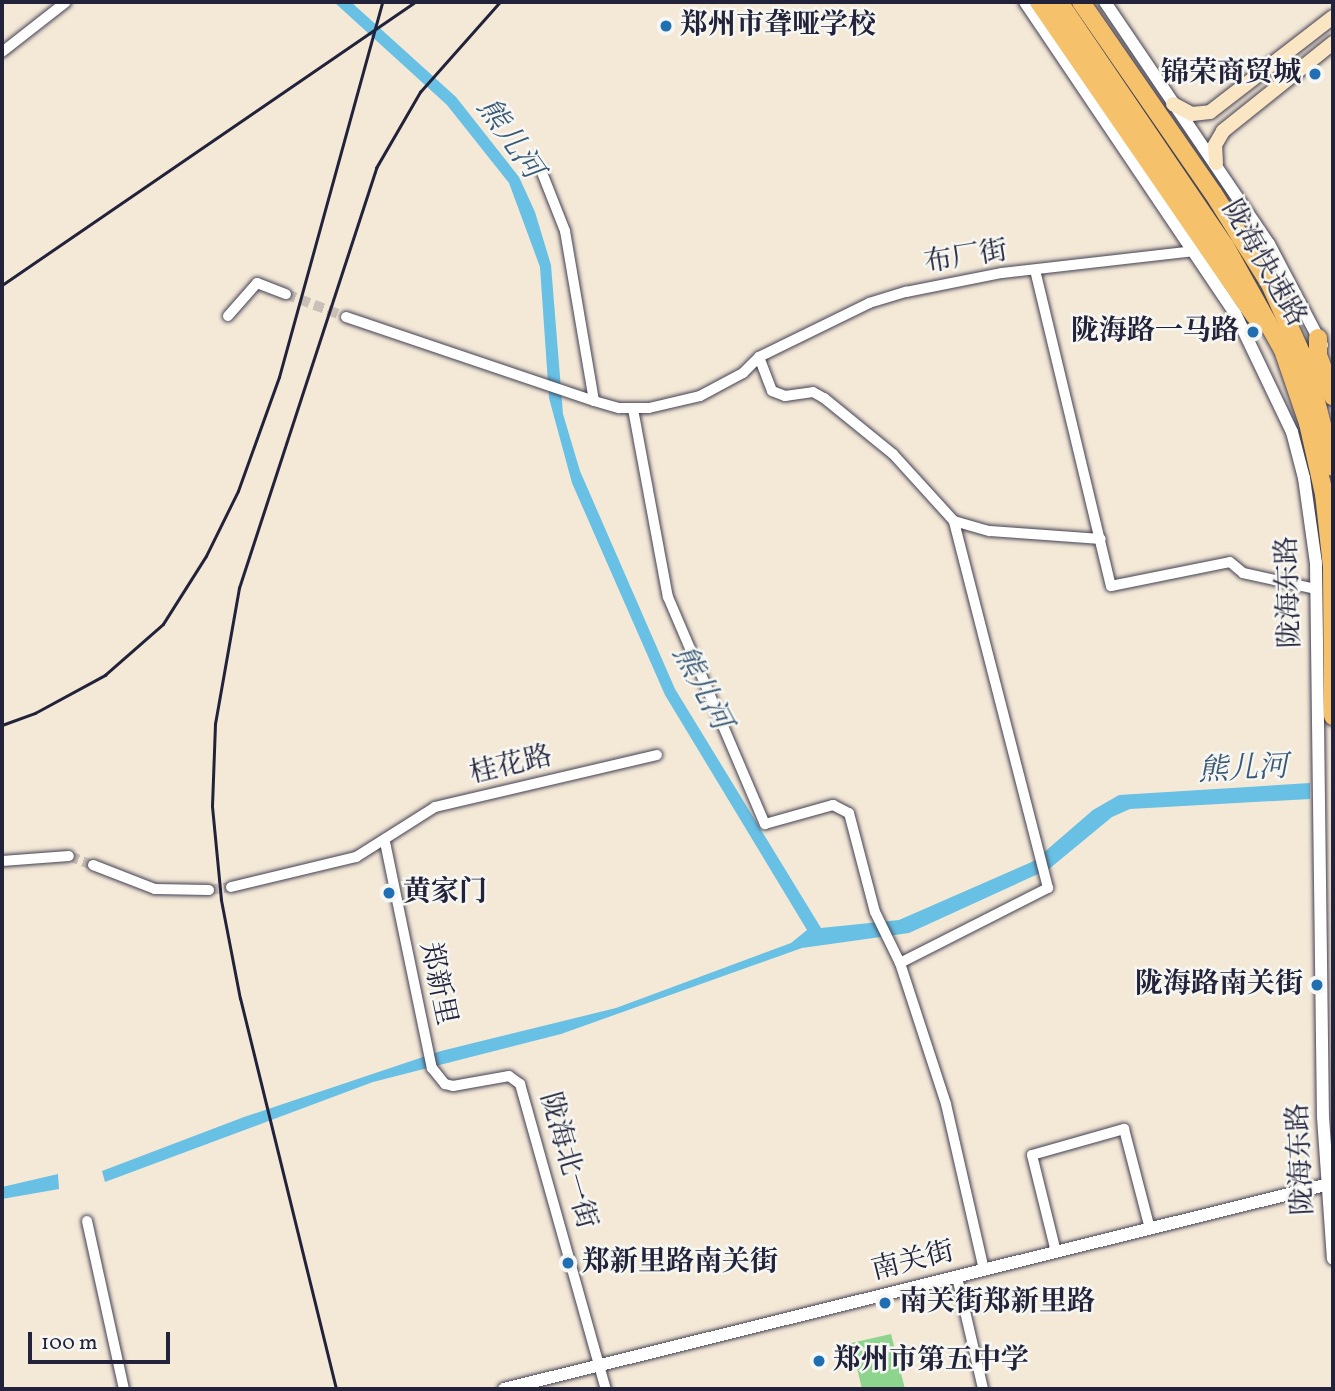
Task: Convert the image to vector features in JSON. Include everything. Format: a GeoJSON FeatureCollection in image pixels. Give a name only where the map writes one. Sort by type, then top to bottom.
{"type":"FeatureCollection","features":[{"type":"Feature","properties":{"kind":"highway"},"geometry":{"type":"LineString","coordinates":[[1039,2],[1241,295],[1290,390],[1301,401]]}},
{"type":"Feature","properties":{"kind":"highway","name":"陇海快速路"},"geometry":{"type":"LineString","coordinates":[[1059,2],[1252,289],[1301,401],[1315,449],[1329,539],[1333,716]]}},
{"type":"Feature","properties":{"kind":"highway","name":"陇海快速路"},"geometry":{"type":"LineString","coordinates":[[1081,2],[1220,204],[1270,284],[1307,366],[1333,467]]}},
{"type":"Feature","properties":{"kind":"highway"},"geometry":{"type":"LineString","coordinates":[[1318,338],[1318,355],[1333,396]]}},
{"type":"Feature","properties":{"kind":"main road"},"geometry":{"type":"LineString","coordinates":[[1173,104],[1192,114],[1210,112],[1333,17]]}},
{"type":"Feature","properties":{"kind":"main road"},"geometry":{"type":"LineString","coordinates":[[1216,163],[1215,145],[1223,131],[1333,43]]}},
{"type":"Feature","properties":{"kind":"street"},"geometry":{"type":"LineString","coordinates":[[2,52],[66,2]]}},
{"type":"Feature","properties":{"kind":"street","name":"陇海东路"},"geometry":{"type":"LineString","coordinates":[[1025,2],[1195,251],[1245,331],[1292,432],[1312,528],[1316,589],[1333,1259]]}},
{"type":"Feature","properties":{"kind":"street"},"geometry":{"type":"LineString","coordinates":[[1105,2],[1269,244],[1333,371]]}},
{"type":"Feature","properties":{"kind":"street"},"geometry":{"type":"LineString","coordinates":[[541,170],[565,231],[594,401]]}},
{"type":"Feature","properties":{"kind":"street","name":"布厂街"},"geometry":{"type":"LineString","coordinates":[[633,409],[700,396],[743,373],[759,357],[869,303],[958,280],[1195,251]]}},
{"type":"Feature","properties":{"kind":"street"},"geometry":{"type":"LineString","coordinates":[[1035,270],[1111,586],[1230,562],[1243,573],[1316,589]]}},
{"type":"Feature","properties":{"kind":"street"},"geometry":{"type":"LineString","coordinates":[[228,316],[257,284],[286,294]]}},
{"type":"Feature","properties":{"kind":"street"},"geometry":{"type":"LineString","coordinates":[[346,317],[543,381],[594,401],[633,409],[668,597],[765,824],[833,805],[843,807],[854,827],[875,912],[900,963],[946,1104],[984,1270]]}},
{"type":"Feature","properties":{"kind":"street"},"geometry":{"type":"LineString","coordinates":[[759,357],[772,391],[785,396],[813,392],[824,398],[892,454],[954,521],[1048,888],[900,963]]}},
{"type":"Feature","properties":{"kind":"street"},"geometry":{"type":"LineString","coordinates":[[954,521],[990,531],[1101,539]]}},
{"type":"Feature","properties":{"kind":"street","name":"桂花路"},"geometry":{"type":"LineString","coordinates":[[231,887],[334,866],[385,842],[435,807],[657,755]]}},
{"type":"Feature","properties":{"kind":"street","name":"郑新里"},"geometry":{"type":"LineString","coordinates":[[385,842],[432,1068]]}},
{"type":"Feature","properties":{"kind":"street"},"geometry":{"type":"LineString","coordinates":[[2,861],[69,856]]}},
{"type":"Feature","properties":{"kind":"street"},"geometry":{"type":"LineString","coordinates":[[93,864],[169,892],[209,890]]}},
{"type":"Feature","properties":{"kind":"street","name":"陇海北一街"},"geometry":{"type":"LineString","coordinates":[[432,1068],[445,1084],[453,1086],[509,1076],[520,1084],[606,1389]]}},
{"type":"Feature","properties":{"kind":"street"},"geometry":{"type":"LineString","coordinates":[[1056,1252],[1032,1155],[1124,1129],[1150,1229]]}},
{"type":"Feature","properties":{"kind":"street","name":"南关街"},"geometry":{"type":"LineString","coordinates":[[504,1389],[1330,1184]]}},
{"type":"Feature","properties":{"kind":"street"},"geometry":{"type":"LineString","coordinates":[[86,1221],[124,1389]]}},
{"type":"Feature","properties":{"kind":"street"},"geometry":{"type":"LineString","coordinates":[[957,1277],[983,1389]]}},
{"type":"Feature","properties":{"kind":"green space"},"geometry":{"type":"Polygon","coordinates":[[[891,1334],[905,1389],[862,1389],[851,1343],[891,1334]]]}},
{"type":"Feature","properties":{"kind":"water"},"geometry":{"type":"Polygon","coordinates":[[[334,2],[351,2],[456,97],[519,177],[535,212],[551,265],[563,414],[580,471],[675,689],[821,928],[899,920],[1034,861],[1093,810],[1119,795],[1310,783],[1310,799],[1130,809],[1112,817],[1049,869],[909,933],[802,948],[561,1034],[373,1082],[105,1182],[102,1171],[244,1117],[441,1051],[616,1008],[791,943],[807,930],[665,695],[572,483],[549,398],[540,267],[509,183],[447,105],[334,2]]]}},
{"type":"Feature","properties":{"kind":"water"},"geometry":{"type":"Polygon","coordinates":[[[58,1174],[59,1189],[2,1199],[2,1187],[58,1174]]]}},
{"type":"Feature","properties":{"kind":"tunnel"},"geometry":{"type":"LineString","coordinates":[[286,294],[346,317]]}},
{"type":"Feature","properties":{"kind":"tunnel"},"geometry":{"type":"LineString","coordinates":[[69,856],[93,865]]}},
{"type":"Feature","properties":{"kind":"tunnel"},"geometry":{"type":"LineString","coordinates":[[209,890],[231,887]]}},
{"type":"Feature","properties":{"kind":"railway"},"geometry":{"type":"LineString","coordinates":[[2,725],[35,713],[105,675],[163,624],[206,556],[238,491],[279,377],[382,2]]}},
{"type":"Feature","properties":{"kind":"railway"},"geometry":{"type":"LineString","coordinates":[[2,285],[415,2]]}},
{"type":"Feature","properties":{"kind":"railway"},"geometry":{"type":"LineString","coordinates":[[336,1389],[240,999],[221,900],[212,806],[215,724],[239,588],[376,168],[420,92],[500,2]]}},
{"type":"Feature","properties":{"kind":"place","name":"郑州市聋哑学校"},"geometry":{"type":"Point","coordinates":[666,26]}},
{"type":"Feature","properties":{"kind":"place","name":"锦荣商贸城"},"geometry":{"type":"Point","coordinates":[1315,74]}},
{"type":"Feature","properties":{"kind":"place","name":"陇海路一马路"},"geometry":{"type":"Point","coordinates":[1253,332]}},
{"type":"Feature","properties":{"kind":"place","name":"黄家门"},"geometry":{"type":"Point","coordinates":[389,893]}},
{"type":"Feature","properties":{"kind":"place","name":"陇海路南关街"},"geometry":{"type":"Point","coordinates":[1317,985]}},
{"type":"Feature","properties":{"kind":"place","name":"郑新里路南关街"},"geometry":{"type":"Point","coordinates":[568,1263]}},
{"type":"Feature","properties":{"kind":"place","name":"南关街郑新里路"},"geometry":{"type":"Point","coordinates":[885,1303]}},
{"type":"Feature","properties":{"kind":"place","name":"郑州市第五中学"},"geometry":{"type":"Point","coordinates":[819,1361]}},
{"type":"Feature","properties":{"kind":"water label","name":"熊儿河"},"geometry":{"type":"Point","coordinates":[509,139]}},
{"type":"Feature","properties":{"kind":"water label","name":"熊儿河"},"geometry":{"type":"Point","coordinates":[701,688]}},
{"type":"Feature","properties":{"kind":"water label","name":"熊儿河"},"geometry":{"type":"Point","coordinates":[1243,770]}}]}
